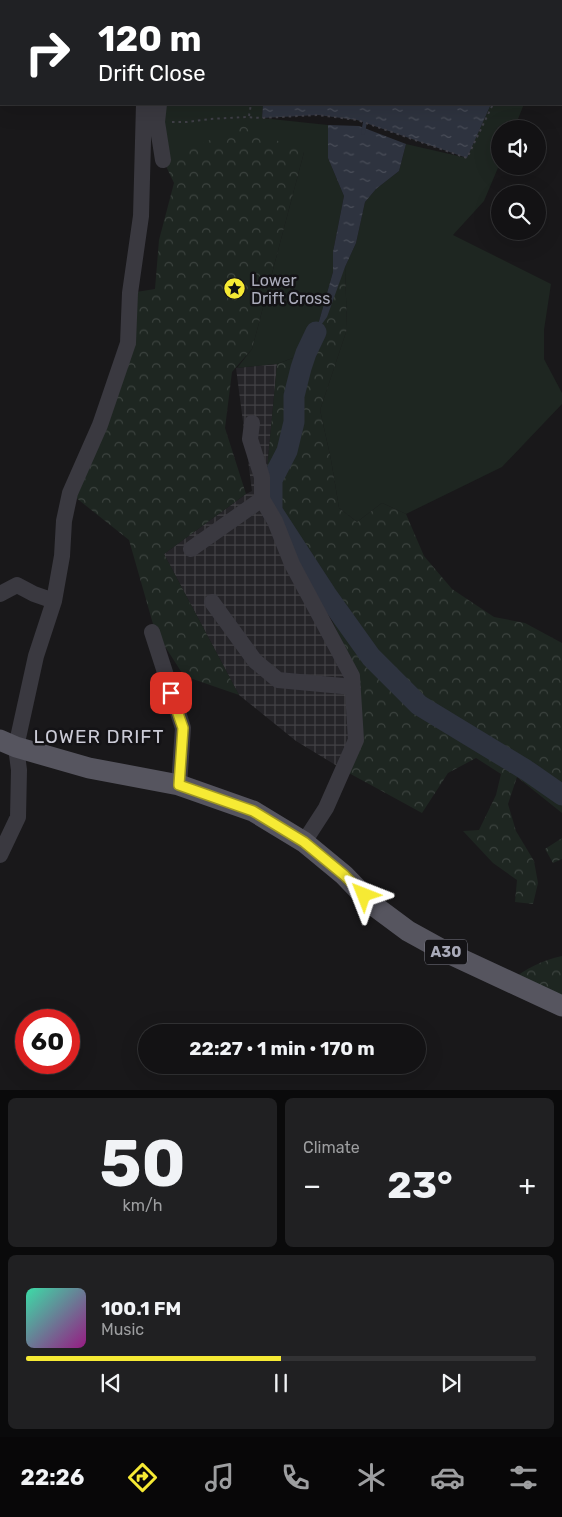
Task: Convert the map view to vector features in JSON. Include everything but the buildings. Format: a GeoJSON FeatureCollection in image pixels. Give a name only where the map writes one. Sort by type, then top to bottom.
{"type":"FeatureCollection","features":[{"type":"Feature","properties":{"kind":"main road","name":"A30"},"geometry":{"type":"LineString","coordinates":[[8,743],[89,768],[179,785],[253,811],[304,842],[344,875],[373,905],[408,931],[448,953],[562,1006]]}},
{"type":"Feature","properties":{"kind":"street"},"geometry":{"type":"LineString","coordinates":[[0,855],[18,817],[19,770],[8,743],[54,601],[62,556],[64,522],[70,493],[100,425],[128,343],[130,293],[141,216],[144,105]]}},
{"type":"Feature","properties":{"kind":"street"},"geometry":{"type":"LineString","coordinates":[[158,105],[157,122],[163,160]]}},
{"type":"Feature","properties":{"kind":"street"},"geometry":{"type":"LineString","coordinates":[[252,423],[250,439],[262,477],[262,499],[292,564],[352,676],[356,740],[326,808],[304,842]]}},
{"type":"Feature","properties":{"kind":"street"},"geometry":{"type":"LineString","coordinates":[[191,550],[262,499]]}},
{"type":"Feature","properties":{"kind":"street"},"geometry":{"type":"LineString","coordinates":[[0,594],[17,585],[34,594],[54,601]]}},
{"type":"Feature","properties":{"kind":"street"},"geometry":{"type":"LineString","coordinates":[[212,602],[255,662],[278,680],[353,687]]}},
{"type":"Feature","properties":{"kind":"street"},"geometry":{"type":"LineString","coordinates":[[152,632],[183,728],[179,785]]}},
{"type":"Feature","properties":{"kind":"path"},"geometry":{"type":"LineString","coordinates":[[249,117],[251,105]]}},
{"type":"Feature","properties":{"kind":"path"},"geometry":{"type":"LineString","coordinates":[[157,122],[318,115],[357,120],[467,158],[493,105]]}},
{"type":"Feature","properties":{"kind":"shaded area"},"geometry":{"type":"Polygon","coordinates":[[[277,364],[266,481],[273,512],[355,669],[347,772],[296,741],[239,695],[164,554],[252,491],[236,368],[277,364]]]}},
{"type":"Feature","properties":{"kind":"green space"},"geometry":{"type":"Polygon","coordinates":[[[159,105],[263,105],[262,118],[328,125],[328,158],[344,196],[333,252],[333,272],[316,332],[306,353],[277,364],[237,368],[252,349],[304,152],[163,160],[159,105]]]}},
{"type":"Feature","properties":{"kind":"green space"},"geometry":{"type":"Polygon","coordinates":[[[491,105],[524,105],[518,120],[491,120],[491,175],[495,175],[484,201],[453,235],[551,284],[544,330],[544,359],[562,393],[562,404],[502,467],[406,514],[382,503],[357,522],[339,508],[320,410],[347,329],[345,267],[356,243],[365,202],[376,189],[399,171],[406,144],[467,158],[491,105]]]}},
{"type":"Feature","properties":{"kind":"green space"},"geometry":{"type":"Polygon","coordinates":[[[243,126],[304,152],[252,349],[232,372],[225,428],[246,494],[164,554],[239,695],[184,676],[155,631],[129,540],[70,493],[128,343],[130,293],[155,289],[159,240],[174,183],[163,160],[243,126]]]}},
{"type":"Feature","properties":{"kind":"green space"},"geometry":{"type":"Polygon","coordinates":[[[345,267],[347,329],[320,410],[339,508],[357,522],[382,503],[406,514],[424,556],[452,589],[494,617],[525,623],[562,643],[562,813],[517,777],[508,804],[516,831],[534,861],[538,883],[533,904],[515,902],[517,880],[493,863],[463,831],[479,830],[496,795],[501,774],[476,758],[448,773],[422,813],[347,772],[355,669],[266,481],[277,364],[306,353],[345,267]]]}},
{"type":"Feature","properties":{"kind":"green space"},"geometry":{"type":"Polygon","coordinates":[[[562,838],[562,859],[553,863],[545,849],[562,838]]]}},
{"type":"Feature","properties":{"kind":"green space"},"geometry":{"type":"Polygon","coordinates":[[[562,956],[562,1006],[510,981],[534,966],[562,956]]]}},
{"type":"Feature","properties":{"kind":"water"},"geometry":{"type":"Polygon","coordinates":[[[263,105],[491,105],[467,158],[357,120],[318,115],[262,118],[263,105]]]}},
{"type":"Feature","properties":{"kind":"water"},"geometry":{"type":"Polygon","coordinates":[[[328,125],[359,126],[406,144],[399,171],[376,189],[365,202],[356,243],[327,317],[316,332],[333,272],[333,252],[344,196],[328,158],[328,125]]]}},
{"type":"Feature","properties":{"kind":"waterway"},"geometry":{"type":"LineString","coordinates":[[363,133],[365,122]]}},
{"type":"Feature","properties":{"kind":"waterway"},"geometry":{"type":"LineString","coordinates":[[316,332],[306,353],[294,396],[294,422],[287,451],[272,480],[272,511],[326,594],[371,657],[419,705],[526,770],[562,795]]}},
{"type":"Feature","properties":{"kind":"place","name":"Lower Drift Cross"},"geometry":{"type":"Point","coordinates":[235,289]}},
{"type":"Feature","properties":{"kind":"district","name":"LOWER DRIFT"},"geometry":{"type":"Point","coordinates":[99,736]}},
{"type":"Feature","properties":{"kind":"route"},"geometry":{"type":"LineString","coordinates":[[171,693],[183,728],[179,785],[253,811],[304,842],[344,875],[364,895]]}}]}
